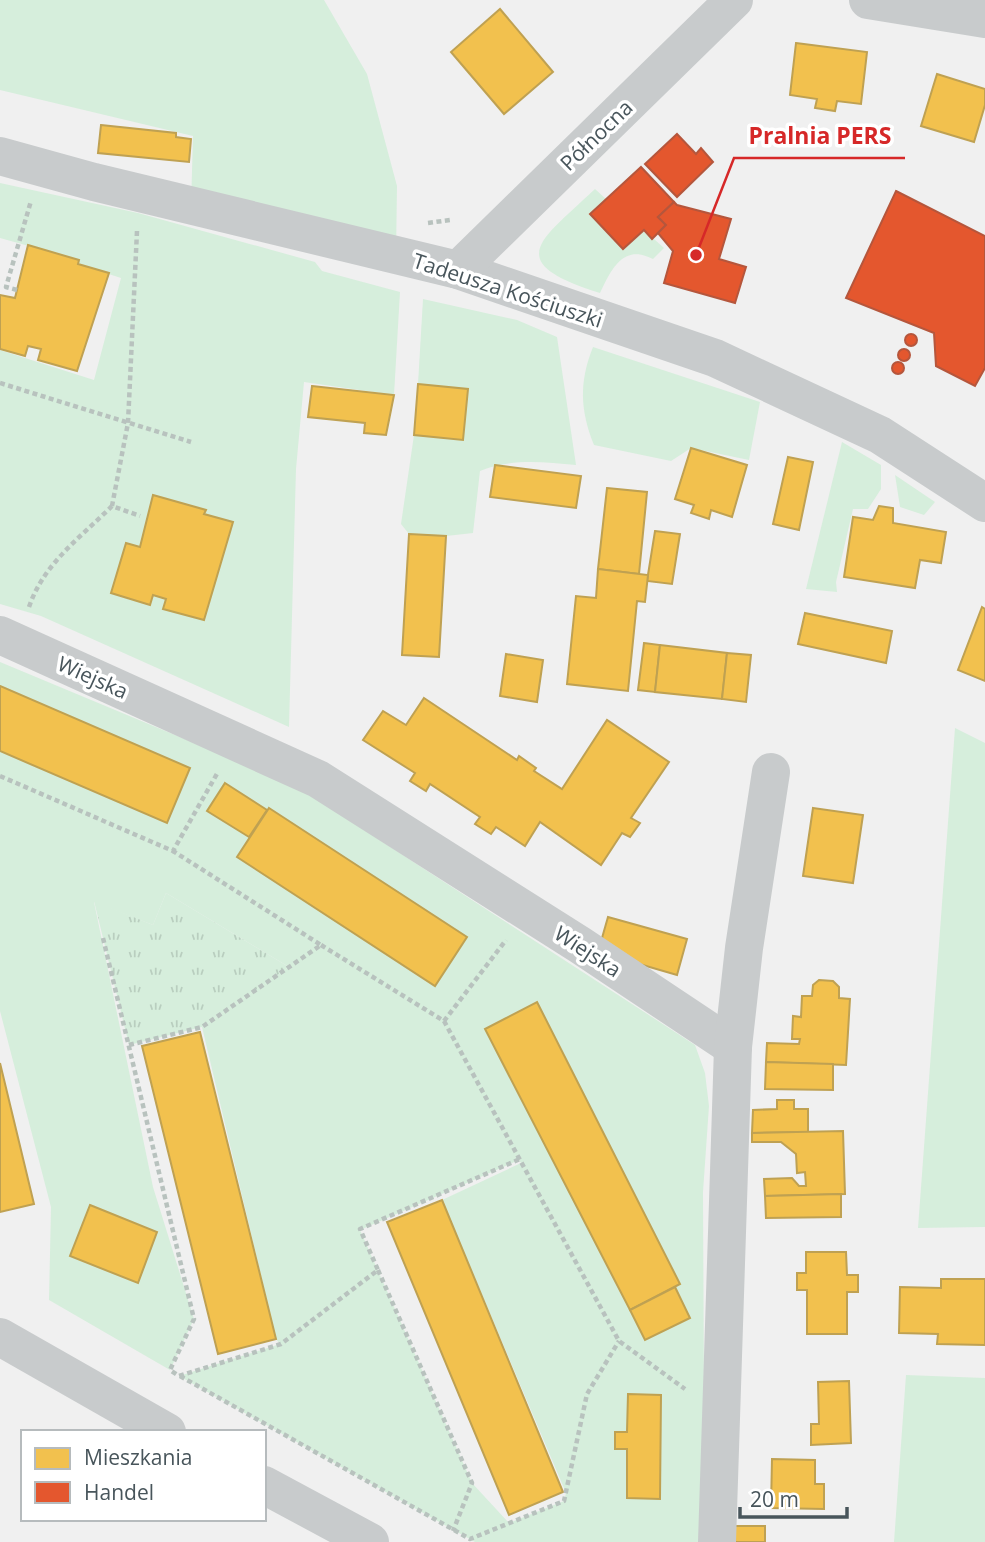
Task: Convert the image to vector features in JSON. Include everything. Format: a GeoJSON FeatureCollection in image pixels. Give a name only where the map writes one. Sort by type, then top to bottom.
{"type":"FeatureCollection","features":[{"type":"Feature","properties":{"kind":"street","name":"Północna"},"geometry":{"type":"LineString","coordinates":[[458,270],[734,0]]}},
{"type":"Feature","properties":{"kind":"street"},"geometry":{"type":"LineString","coordinates":[[868,0],[985,19]]}},
{"type":"Feature","properties":{"kind":"street","name":"Tadeusza Kościuszki"},"geometry":{"type":"LineString","coordinates":[[0,156],[141,194],[458,270],[715,358],[880,435],[985,503]]}},
{"type":"Feature","properties":{"kind":"street","name":"Wiejska"},"geometry":{"type":"LineString","coordinates":[[6,637],[318,779],[733,1046]]}},
{"type":"Feature","properties":{"kind":"street"},"geometry":{"type":"LineString","coordinates":[[717,1542],[733,1046],[745,935],[771,772]]}},
{"type":"Feature","properties":{"kind":"street"},"geometry":{"type":"LineString","coordinates":[[0,1337],[163,1430]]}},
{"type":"Feature","properties":{"kind":"street"},"geometry":{"type":"LineString","coordinates":[[266,1486],[370,1542]]}},
{"type":"Feature","properties":{"kind":"path"},"geometry":{"type":"LineString","coordinates":[[17,290],[6,287],[34,189]]}},
{"type":"Feature","properties":{"kind":"path"},"geometry":{"type":"LineString","coordinates":[[6,637],[25,618],[36,587],[57,558],[112,506],[128,423],[138,226]]}},
{"type":"Feature","properties":{"kind":"path"},"geometry":{"type":"LineString","coordinates":[[0,383],[191,442]]}},
{"type":"Feature","properties":{"kind":"path"},"geometry":{"type":"LineString","coordinates":[[112,506],[140,516]]}},
{"type":"Feature","properties":{"kind":"path"},"geometry":{"type":"LineString","coordinates":[[173,851],[236,741]]}},
{"type":"Feature","properties":{"kind":"path"},"geometry":{"type":"LineString","coordinates":[[0,776],[173,851],[443,1021],[619,1340],[669,1380],[721,1409]]}},
{"type":"Feature","properties":{"kind":"path"},"geometry":{"type":"LineString","coordinates":[[443,1021],[528,912]]}},
{"type":"Feature","properties":{"kind":"path"},"geometry":{"type":"LineString","coordinates":[[103,938],[194,1319],[170,1370],[473,1541],[564,1501],[587,1394],[619,1340]]}},
{"type":"Feature","properties":{"kind":"path"},"geometry":{"type":"LineString","coordinates":[[129,1045],[202,1027],[321,945]]}},
{"type":"Feature","properties":{"kind":"path"},"geometry":{"type":"LineString","coordinates":[[453,1531],[472,1483],[360,1230],[520,1159]]}},
{"type":"Feature","properties":{"kind":"path"},"geometry":{"type":"LineString","coordinates":[[179,1376],[281,1344],[378,1270]]}},
{"type":"Feature","properties":{"kind":"green space"},"geometry":{"type":"Polygon","coordinates":[[[0,0],[324,0],[367,74],[397,186],[396,255],[191,206],[193,136],[0,90],[0,0]]]}},
{"type":"Feature","properties":{"kind":"green space"},"geometry":{"type":"Polygon","coordinates":[[[0,183],[138,213],[315,262],[322,271],[400,292],[394,395],[304,382],[296,469],[289,727],[41,616],[0,604],[0,350],[94,380],[121,278],[78,264],[79,260],[0,238],[0,183]]]}},
{"type":"Feature","properties":{"kind":"green space"},"geometry":{"type":"Polygon","coordinates":[[[595,189],[606,199],[590,214],[623,249],[644,230],[664,248],[653,259],[634,254],[619,261],[600,293],[569,282],[550,271],[540,260],[540,249],[546,237],[595,189]]]}},
{"type":"Feature","properties":{"kind":"green space"},"geometry":{"type":"Polygon","coordinates":[[[423,299],[517,320],[557,337],[576,465],[515,463],[480,471],[473,533],[446,536],[409,534],[401,524],[414,435],[463,439],[468,389],[418,384],[423,299]]]}},
{"type":"Feature","properties":{"kind":"green space"},"geometry":{"type":"Polygon","coordinates":[[[593,347],[760,402],[749,460],[691,448],[671,461],[594,445],[586,420],[583,396],[585,372],[593,347]]]}},
{"type":"Feature","properties":{"kind":"green space"},"geometry":{"type":"Polygon","coordinates":[[[842,442],[881,465],[881,489],[868,509],[853,509],[836,582],[837,592],[806,589],[842,442]]]}},
{"type":"Feature","properties":{"kind":"green space"},"geometry":{"type":"Polygon","coordinates":[[[895,475],[935,502],[924,515],[900,507],[895,475]]]}},
{"type":"Feature","properties":{"kind":"green space"},"geometry":{"type":"Polygon","coordinates":[[[0,662],[295,785],[695,1045],[705,1073],[709,1106],[703,1192],[704,1399],[717,1542],[475,1542],[179,1376],[280,1344],[276,1339],[202,1027],[289,967],[166,893],[153,925],[94,902],[153,1187],[194,1319],[170,1370],[49,1300],[51,1207],[0,1011],[0,662]],[[519,1160],[360,1230],[472,1483],[509,1523],[564,1501],[566,1493],[442,1200],[521,1163],[519,1160]]]}},
{"type":"Feature","properties":{"kind":"green space"},"geometry":{"type":"Polygon","coordinates":[[[955,728],[985,743],[985,1227],[918,1228],[955,728]]]}},
{"type":"Feature","properties":{"kind":"green space"},"geometry":{"type":"Polygon","coordinates":[[[166,893],[289,967],[202,1027],[129,1045],[94,901],[153,925],[166,893]]]}},
{"type":"Feature","properties":{"kind":"green space"},"geometry":{"type":"Polygon","coordinates":[[[906,1375],[985,1378],[985,1542],[894,1542],[906,1375]]]}},
{"type":"Feature","properties":{"kind":"building: Mieszkania"},"geometry":{"type":"Polygon","coordinates":[[[500,9],[553,72],[504,114],[451,52],[500,9]]]}},
{"type":"Feature","properties":{"kind":"building: Mieszkania"},"geometry":{"type":"Polygon","coordinates":[[[796,43],[867,52],[861,104],[837,101],[835,111],[815,108],[817,99],[790,95],[796,43]]]}},
{"type":"Feature","properties":{"kind":"building: Mieszkania"},"geometry":{"type":"Polygon","coordinates":[[[937,74],[985,89],[985,105],[974,142],[921,126],[937,74]]]}},
{"type":"Feature","properties":{"kind":"building: Mieszkania"},"geometry":{"type":"Polygon","coordinates":[[[101,125],[176,133],[176,137],[191,139],[189,162],[98,153],[101,125]]]}},
{"type":"Feature","properties":{"kind":"building: Mieszkania"},"geometry":{"type":"Polygon","coordinates":[[[28,245],[79,260],[78,264],[109,273],[77,371],[38,360],[41,349],[28,346],[25,356],[0,349],[0,295],[15,298],[28,245]]]}},
{"type":"Feature","properties":{"kind":"building: Mieszkania"},"geometry":{"type":"Polygon","coordinates":[[[418,384],[468,389],[463,440],[414,435],[418,384]]]}},
{"type":"Feature","properties":{"kind":"building: Mieszkania"},"geometry":{"type":"Polygon","coordinates":[[[312,386],[394,395],[386,435],[364,433],[365,423],[308,417],[312,386]]]}},
{"type":"Feature","properties":{"kind":"building: Mieszkania"},"geometry":{"type":"Polygon","coordinates":[[[691,448],[747,465],[732,517],[711,510],[709,519],[691,513],[694,505],[675,499],[691,448]]]}},
{"type":"Feature","properties":{"kind":"building: Mieszkania"},"geometry":{"type":"Polygon","coordinates":[[[788,457],[813,462],[799,530],[773,524],[788,457]]]}},
{"type":"Feature","properties":{"kind":"building: Mieszkania"},"geometry":{"type":"Polygon","coordinates":[[[495,465],[581,476],[576,508],[490,497],[495,465]]]}},
{"type":"Feature","properties":{"kind":"building: Mieszkania"},"geometry":{"type":"Polygon","coordinates":[[[607,488],[647,492],[639,574],[598,569],[607,488]]]}},
{"type":"Feature","properties":{"kind":"building: Mieszkania"},"geometry":{"type":"Polygon","coordinates":[[[153,495],[206,510],[204,514],[233,522],[204,620],[163,609],[166,599],[153,595],[150,605],[111,593],[126,543],[140,547],[153,495]]]}},
{"type":"Feature","properties":{"kind":"building: Mieszkania"},"geometry":{"type":"Polygon","coordinates":[[[879,506],[893,508],[893,523],[946,532],[941,563],[920,560],[915,588],[844,577],[853,517],[873,520],[879,506]]]}},
{"type":"Feature","properties":{"kind":"building: Mieszkania"},"geometry":{"type":"Polygon","coordinates":[[[655,531],[680,534],[672,584],[647,581],[655,531]]]}},
{"type":"Feature","properties":{"kind":"building: Mieszkania"},"geometry":{"type":"Polygon","coordinates":[[[409,534],[446,536],[439,657],[402,655],[409,534]]]}},
{"type":"Feature","properties":{"kind":"building: Mieszkania"},"geometry":{"type":"Polygon","coordinates":[[[598,569],[648,575],[645,602],[637,601],[628,691],[567,684],[576,596],[596,598],[598,569]]]}},
{"type":"Feature","properties":{"kind":"building: Mieszkania"},"geometry":{"type":"Polygon","coordinates":[[[982,607],[985,609],[985,681],[958,670],[982,607]]]}},
{"type":"Feature","properties":{"kind":"building: Mieszkania"},"geometry":{"type":"Polygon","coordinates":[[[805,613],[892,631],[886,663],[798,644],[805,613]]]}},
{"type":"Feature","properties":{"kind":"building: Mieszkania"},"geometry":{"type":"Polygon","coordinates":[[[644,643],[660,645],[655,692],[638,690],[644,643]]]}},
{"type":"Feature","properties":{"kind":"building: Mieszkania"},"geometry":{"type":"Polygon","coordinates":[[[660,645],[727,653],[722,699],[655,692],[660,645]]]}},
{"type":"Feature","properties":{"kind":"building: Mieszkania"},"geometry":{"type":"Polygon","coordinates":[[[727,653],[751,655],[746,702],[722,699],[727,653]]]}},
{"type":"Feature","properties":{"kind":"building: Mieszkania"},"geometry":{"type":"Polygon","coordinates":[[[506,654],[543,660],[537,702],[500,696],[506,654]]]}},
{"type":"Feature","properties":{"kind":"building: Mieszkania"},"geometry":{"type":"Polygon","coordinates":[[[0,686],[190,768],[167,823],[0,751],[0,686]]]}},
{"type":"Feature","properties":{"kind":"building: Mieszkania"},"geometry":{"type":"Polygon","coordinates":[[[424,698],[517,760],[519,756],[536,768],[534,771],[562,789],[607,720],[669,762],[631,818],[640,823],[630,837],[622,833],[601,865],[540,822],[525,846],[496,827],[491,834],[475,824],[480,817],[430,784],[426,791],[410,781],[415,773],[363,740],[383,711],[406,725],[424,698]]]}},
{"type":"Feature","properties":{"kind":"building: Mieszkania"},"geometry":{"type":"Polygon","coordinates":[[[225,783],[267,810],[249,837],[207,811],[225,783]]]}},
{"type":"Feature","properties":{"kind":"building: Mieszkania"},"geometry":{"type":"Polygon","coordinates":[[[269,808],[467,937],[435,986],[237,857],[269,808]]]}},
{"type":"Feature","properties":{"kind":"building: Mieszkania"},"geometry":{"type":"Polygon","coordinates":[[[813,808],[863,815],[853,883],[803,876],[813,808]]]}},
{"type":"Feature","properties":{"kind":"building: Mieszkania"},"geometry":{"type":"Polygon","coordinates":[[[608,917],[687,939],[677,975],[598,952],[608,917]]]}},
{"type":"Feature","properties":{"kind":"building: Mieszkania"},"geometry":{"type":"Polygon","coordinates":[[[819,980],[833,981],[839,987],[839,998],[850,999],[846,1065],[766,1062],[767,1043],[799,1044],[800,1039],[792,1039],[793,1016],[801,1017],[802,996],[812,996],[813,985],[819,980]]]}},
{"type":"Feature","properties":{"kind":"building: Mieszkania"},"geometry":{"type":"Polygon","coordinates":[[[537,1002],[680,1284],[630,1310],[485,1029],[537,1002]]]}},
{"type":"Feature","properties":{"kind":"building: Mieszkania"},"geometry":{"type":"Polygon","coordinates":[[[200,1032],[276,1339],[218,1354],[142,1046],[200,1032]]]}},
{"type":"Feature","properties":{"kind":"building: Mieszkania"},"geometry":{"type":"Polygon","coordinates":[[[766,1062],[833,1064],[833,1090],[765,1089],[766,1062]]]}},
{"type":"Feature","properties":{"kind":"building: Mieszkania"},"geometry":{"type":"Polygon","coordinates":[[[0,1063],[34,1204],[0,1212],[0,1063]]]}},
{"type":"Feature","properties":{"kind":"building: Mieszkania"},"geometry":{"type":"Polygon","coordinates":[[[777,1100],[794,1100],[794,1109],[808,1109],[808,1132],[752,1133],[753,1110],[777,1109],[777,1100]]]}},
{"type":"Feature","properties":{"kind":"building: Mieszkania"},"geometry":{"type":"Polygon","coordinates":[[[843,1131],[845,1194],[765,1196],[764,1179],[792,1178],[799,1186],[806,1186],[805,1172],[797,1173],[796,1154],[781,1142],[752,1142],[752,1133],[843,1131]]]}},
{"type":"Feature","properties":{"kind":"building: Mieszkania"},"geometry":{"type":"Polygon","coordinates":[[[841,1194],[841,1217],[766,1218],[765,1196],[841,1194]]]}},
{"type":"Feature","properties":{"kind":"building: Mieszkania"},"geometry":{"type":"Polygon","coordinates":[[[442,1200],[563,1492],[509,1515],[387,1222],[442,1200]]]}},
{"type":"Feature","properties":{"kind":"building: Mieszkania"},"geometry":{"type":"Polygon","coordinates":[[[90,1205],[157,1232],[138,1283],[70,1256],[90,1205]]]}},
{"type":"Feature","properties":{"kind":"building: Mieszkania"},"geometry":{"type":"Polygon","coordinates":[[[806,1252],[846,1252],[847,1275],[858,1275],[858,1292],[847,1292],[847,1334],[807,1334],[807,1290],[797,1290],[797,1273],[806,1273],[806,1252]]]}},
{"type":"Feature","properties":{"kind":"building: Mieszkania"},"geometry":{"type":"Polygon","coordinates":[[[941,1279],[985,1279],[985,1345],[937,1344],[938,1334],[899,1333],[900,1287],[941,1288],[941,1279]]]}},
{"type":"Feature","properties":{"kind":"building: Mieszkania"},"geometry":{"type":"Polygon","coordinates":[[[675,1287],[690,1318],[645,1340],[630,1310],[675,1287]]]}},
{"type":"Feature","properties":{"kind":"building: Mieszkania"},"geometry":{"type":"Polygon","coordinates":[[[849,1381],[851,1443],[811,1445],[811,1424],[819,1424],[818,1382],[849,1381]]]}},
{"type":"Feature","properties":{"kind":"building: Mieszkania"},"geometry":{"type":"Polygon","coordinates":[[[628,1394],[661,1395],[660,1499],[627,1498],[627,1449],[615,1449],[615,1432],[627,1432],[628,1394]]]}},
{"type":"Feature","properties":{"kind":"building: Mieszkania"},"geometry":{"type":"Polygon","coordinates":[[[772,1459],[815,1460],[815,1484],[824,1484],[824,1509],[771,1508],[772,1459]]]}},
{"type":"Feature","properties":{"kind":"building: Mieszkania"},"geometry":{"type":"Polygon","coordinates":[[[733,1526],[765,1526],[765,1542],[733,1542],[733,1526]]]}},
{"type":"Feature","properties":{"kind":"building: Handel"},"geometry":{"type":"Polygon","coordinates":[[[677,134],[696,154],[701,148],[713,162],[677,197],[645,164],[677,134]]]}},
{"type":"Feature","properties":{"kind":"building: Handel"},"geometry":{"type":"Polygon","coordinates":[[[641,167],[674,202],[658,217],[666,225],[652,239],[644,230],[623,249],[590,214],[641,167]]]}},
{"type":"Feature","properties":{"kind":"building: Handel"},"geometry":{"type":"Polygon","coordinates":[[[896,191],[985,236],[985,368],[975,386],[936,366],[934,333],[846,298],[896,191]]]}},
{"type":"Feature","properties":{"kind":"building: Handel"},"geometry":{"type":"Polygon","coordinates":[[[674,202],[731,219],[719,259],[746,267],[735,303],[664,283],[673,251],[658,233],[666,225],[658,217],[674,202]]]}},
{"type":"Feature","properties":{"kind":"building: Handel"},"geometry":{"type":"Polygon","coordinates":[[[911,334],[917,340],[911,346],[905,340],[911,334]]]}},
{"type":"Feature","properties":{"kind":"building: Handel"},"geometry":{"type":"Polygon","coordinates":[[[904,349],[910,355],[904,361],[898,355],[904,349]]]}},
{"type":"Feature","properties":{"kind":"building: Handel"},"geometry":{"type":"Polygon","coordinates":[[[898,362],[904,368],[898,374],[892,368],[898,362]]]}},
{"type":"Feature","properties":{"kind":"place","name":"Pralnia PERS"},"geometry":{"type":"Point","coordinates":[696,255]}}]}
